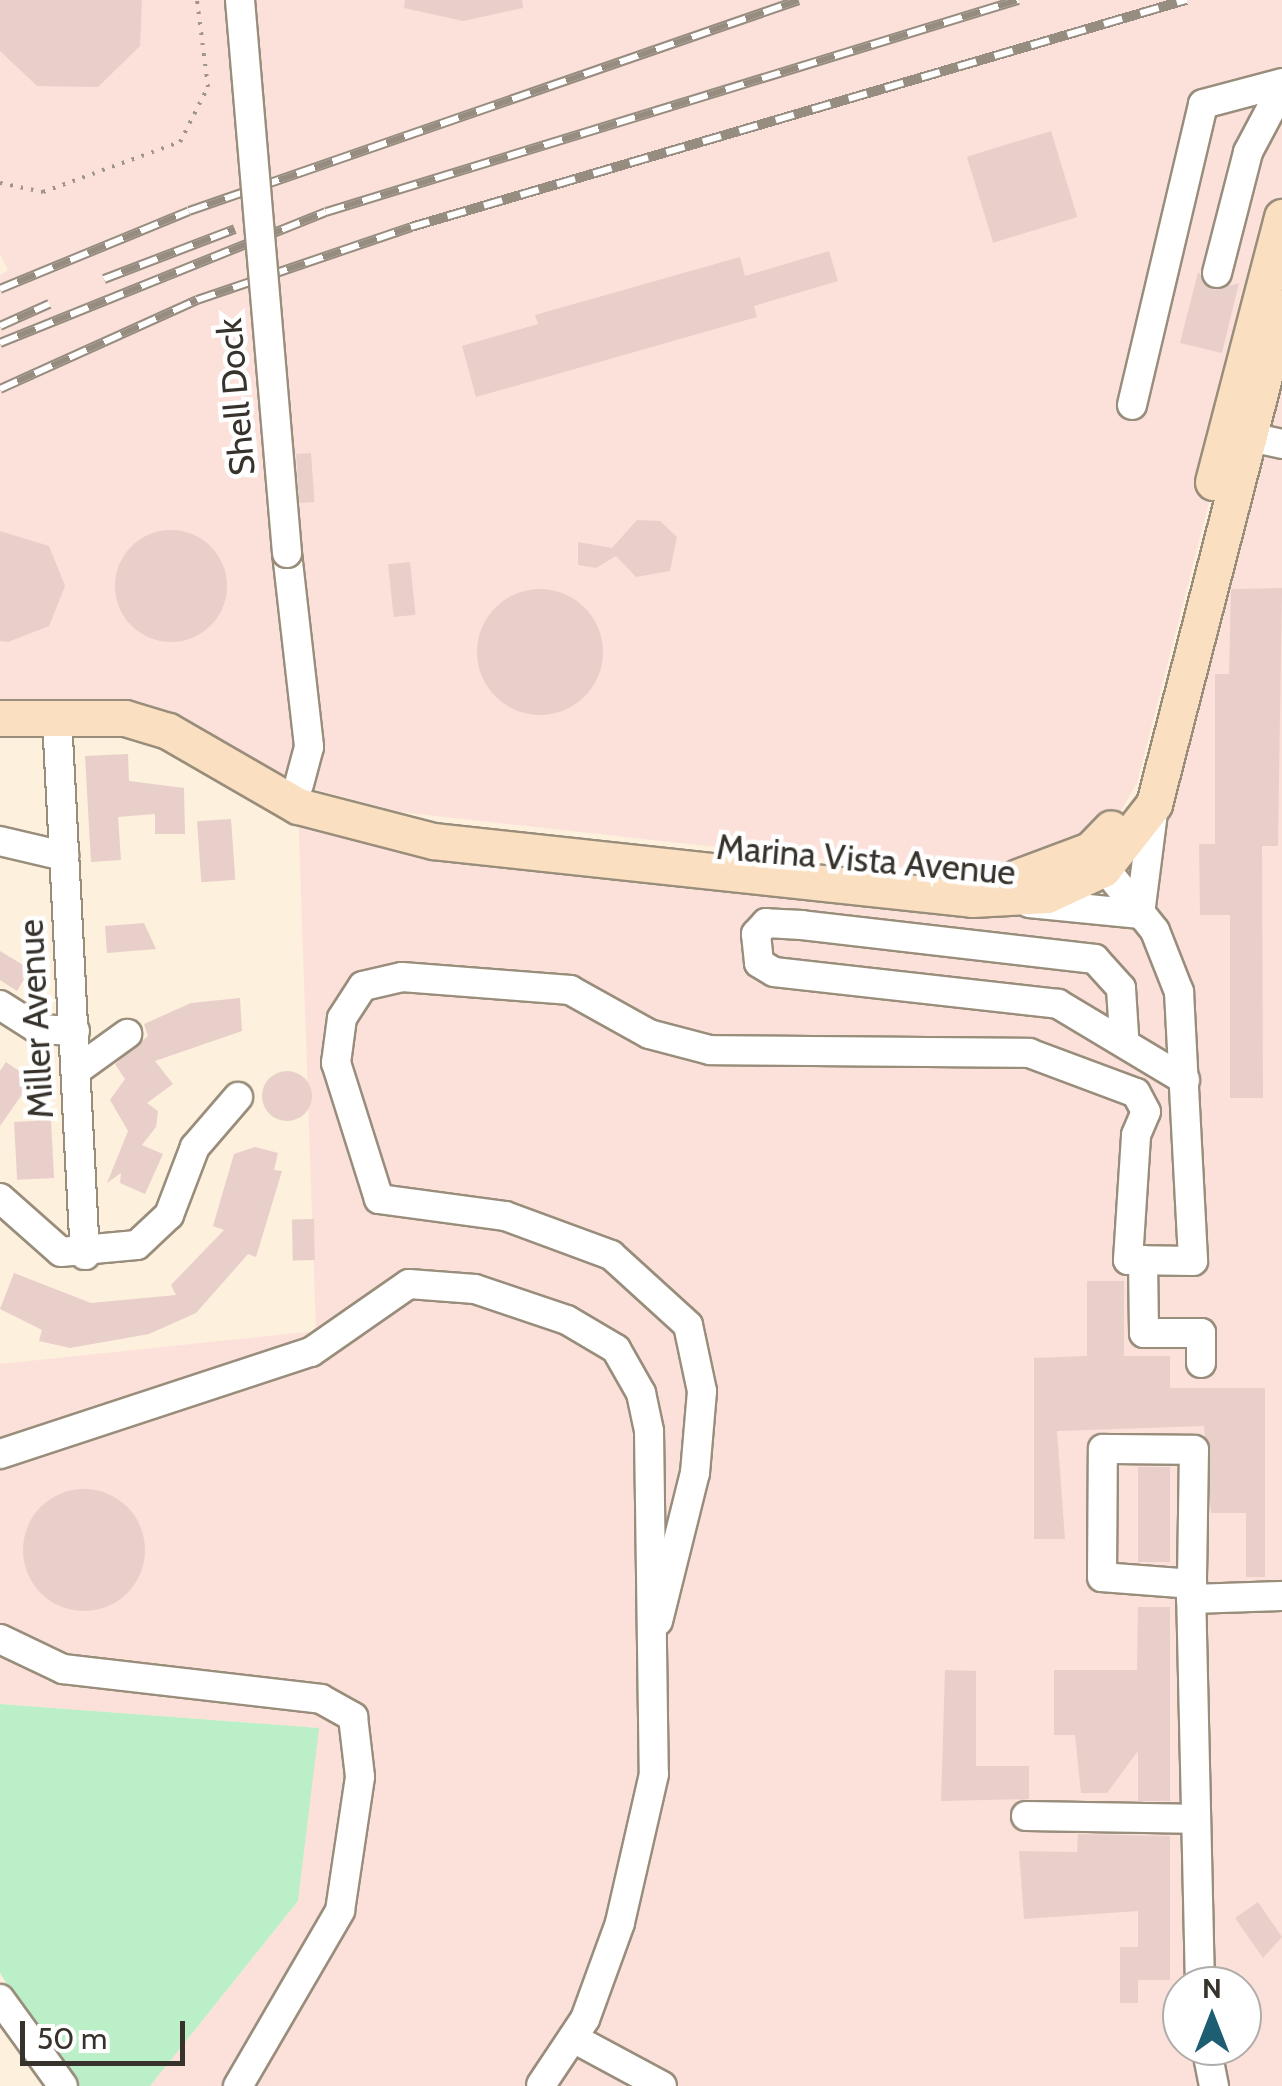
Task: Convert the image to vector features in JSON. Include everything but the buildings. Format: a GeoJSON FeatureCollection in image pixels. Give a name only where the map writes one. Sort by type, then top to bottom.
{"type":"FeatureCollection","features":[{"type":"Feature","properties":{"kind":"main road","name":"Marina Vista Avenue"},"geometry":{"type":"LineString","coordinates":[[0,718],[126,718],[168,731],[288,786],[338,820],[433,841],[1002,901],[1047,895],[1096,860],[1154,804],[1252,438],[1282,217]]}},
{"type":"Feature","properties":{"kind":"main road","name":"Marina Vista Avenue"},"geometry":{"type":"LineString","coordinates":[[1258,402],[1282,307]]}},
{"type":"Feature","properties":{"kind":"main road","name":"Marina Vista Avenue"},"geometry":{"type":"LineString","coordinates":[[288,786],[449,819],[989,877],[1020,877],[1096,860],[1137,783],[1252,438]]}},
{"type":"Feature","properties":{"kind":"main road"},"geometry":{"type":"LineString","coordinates":[[0,734],[57,718]]}},
{"type":"Feature","properties":{"kind":"street","name":"Shell Dock"},"geometry":{"type":"LineString","coordinates":[[240,0],[287,553],[309,747],[288,786]]}},
{"type":"Feature","properties":{"kind":"street"},"geometry":{"type":"LineString","coordinates":[[1216,273],[1248,152],[1282,86]]}},
{"type":"Feature","properties":{"kind":"street"},"geometry":{"type":"LineString","coordinates":[[1132,405],[1203,104],[1282,86]]}},
{"type":"Feature","properties":{"kind":"street","name":"Miller Avenue"},"geometry":{"type":"LineString","coordinates":[[57,718],[84,1256]]}},
{"type":"Feature","properties":{"kind":"street"},"geometry":{"type":"LineString","coordinates":[[1140,914],[1154,804]]}},
{"type":"Feature","properties":{"kind":"street"},"geometry":{"type":"LineString","coordinates":[[0,841],[64,856]]}},
{"type":"Feature","properties":{"kind":"street"},"geometry":{"type":"LineString","coordinates":[[1096,860],[1140,914],[1179,992],[1186,1080],[1182,1112],[1193,1261],[1128,1260],[1136,1134],[1146,1112]]}},
{"type":"Feature","properties":{"kind":"street"},"geometry":{"type":"LineString","coordinates":[[1002,901],[1140,914]]}},
{"type":"Feature","properties":{"kind":"street"},"geometry":{"type":"LineString","coordinates":[[1124,1035],[1121,988],[1095,958],[766,923],[756,934],[759,963],[774,972],[1001,992],[1058,1004],[1124,1035],[1138,1054],[1186,1080]]}},
{"type":"Feature","properties":{"kind":"street"},"geometry":{"type":"LineString","coordinates":[[658,1621],[695,1473],[702,1391],[688,1325],[610,1256],[505,1216],[379,1199],[336,1062],[342,1018],[363,986],[402,977],[570,990],[649,1034],[710,1050],[1029,1053],[1136,1093],[1146,1112]]}},
{"type":"Feature","properties":{"kind":"street"},"geometry":{"type":"LineString","coordinates":[[0,1005],[38,1030],[75,1031]]}},
{"type":"Feature","properties":{"kind":"street"},"geometry":{"type":"LineString","coordinates":[[77,1070],[128,1034]]}},
{"type":"Feature","properties":{"kind":"street"},"geometry":{"type":"LineString","coordinates":[[0,1198],[38,1240],[84,1256],[116,1253],[156,1231],[194,1148],[238,1097]]}},
{"type":"Feature","properties":{"kind":"street"},"geometry":{"type":"LineString","coordinates":[[1146,1112],[1182,1112]]}},
{"type":"Feature","properties":{"kind":"street"},"geometry":{"type":"LineString","coordinates":[[1143,1260],[1144,1333],[1201,1333],[1201,1363]]}},
{"type":"Feature","properties":{"kind":"street"},"geometry":{"type":"LineString","coordinates":[[0,1454],[311,1352],[393,1289],[475,1289],[593,1332],[629,1366],[647,1411],[658,1621],[647,1831],[573,2038],[541,2085]]}},
{"type":"Feature","properties":{"kind":"street"},"geometry":{"type":"LineString","coordinates":[[1102,1449],[1194,1450],[1192,1584],[1102,1578],[1102,1449]]}},
{"type":"Feature","properties":{"kind":"street"},"geometry":{"type":"LineString","coordinates":[[1199,1966],[1190,1820],[1191,1599],[1282,1596]]}},
{"type":"Feature","properties":{"kind":"street"},"geometry":{"type":"LineString","coordinates":[[0,1639],[63,1669],[321,1699],[353,1717],[360,1777],[340,1911],[238,2086]]}},
{"type":"Feature","properties":{"kind":"street"},"geometry":{"type":"LineString","coordinates":[[1026,1816],[1190,1820]]}},
{"type":"Feature","properties":{"kind":"street"},"geometry":{"type":"LineString","coordinates":[[4,2013],[64,2086]]}},
{"type":"Feature","properties":{"kind":"street"},"geometry":{"type":"LineString","coordinates":[[573,2038],[662,2086]]}},
{"type":"Feature","properties":{"kind":"path"},"geometry":{"type":"LineString","coordinates":[[0,183],[42,192],[180,142],[208,87],[197,0]]}},
{"type":"Feature","properties":{"kind":"shaded area"},"geometry":{"type":"Polygon","coordinates":[[[0,0],[1282,0],[1282,217],[1137,783],[1107,834],[1020,877],[989,877],[400,812],[299,785],[168,731],[0,718],[0,275],[8,270],[0,254],[0,0]]]}},
{"type":"Feature","properties":{"kind":"shaded area"},"geometry":{"type":"Polygon","coordinates":[[[1282,307],[1282,2086],[150,2086],[298,1901],[318,1728],[0,1704],[0,1364],[316,1331],[298,806],[972,899],[1126,845],[1282,307]]]}},
{"type":"Feature","properties":{"kind":"green space"},"geometry":{"type":"Polygon","coordinates":[[[0,1704],[319,1728],[298,1901],[150,2086],[70,2086],[0,1973],[0,1704]]]}},
{"type":"Feature","properties":{"kind":"railway"},"geometry":{"type":"LineString","coordinates":[[0,289],[189,211],[799,0]]}},
{"type":"Feature","properties":{"kind":"railway"},"geometry":{"type":"LineString","coordinates":[[0,343],[326,212],[1018,0]]}},
{"type":"Feature","properties":{"kind":"railway"},"geometry":{"type":"LineString","coordinates":[[0,389],[197,300],[411,227],[1186,0]]}},
{"type":"Feature","properties":{"kind":"railway"},"geometry":{"type":"LineString","coordinates":[[104,279],[235,229]]}},
{"type":"Feature","properties":{"kind":"railway"},"geometry":{"type":"LineString","coordinates":[[0,326],[49,304]]}}]}
